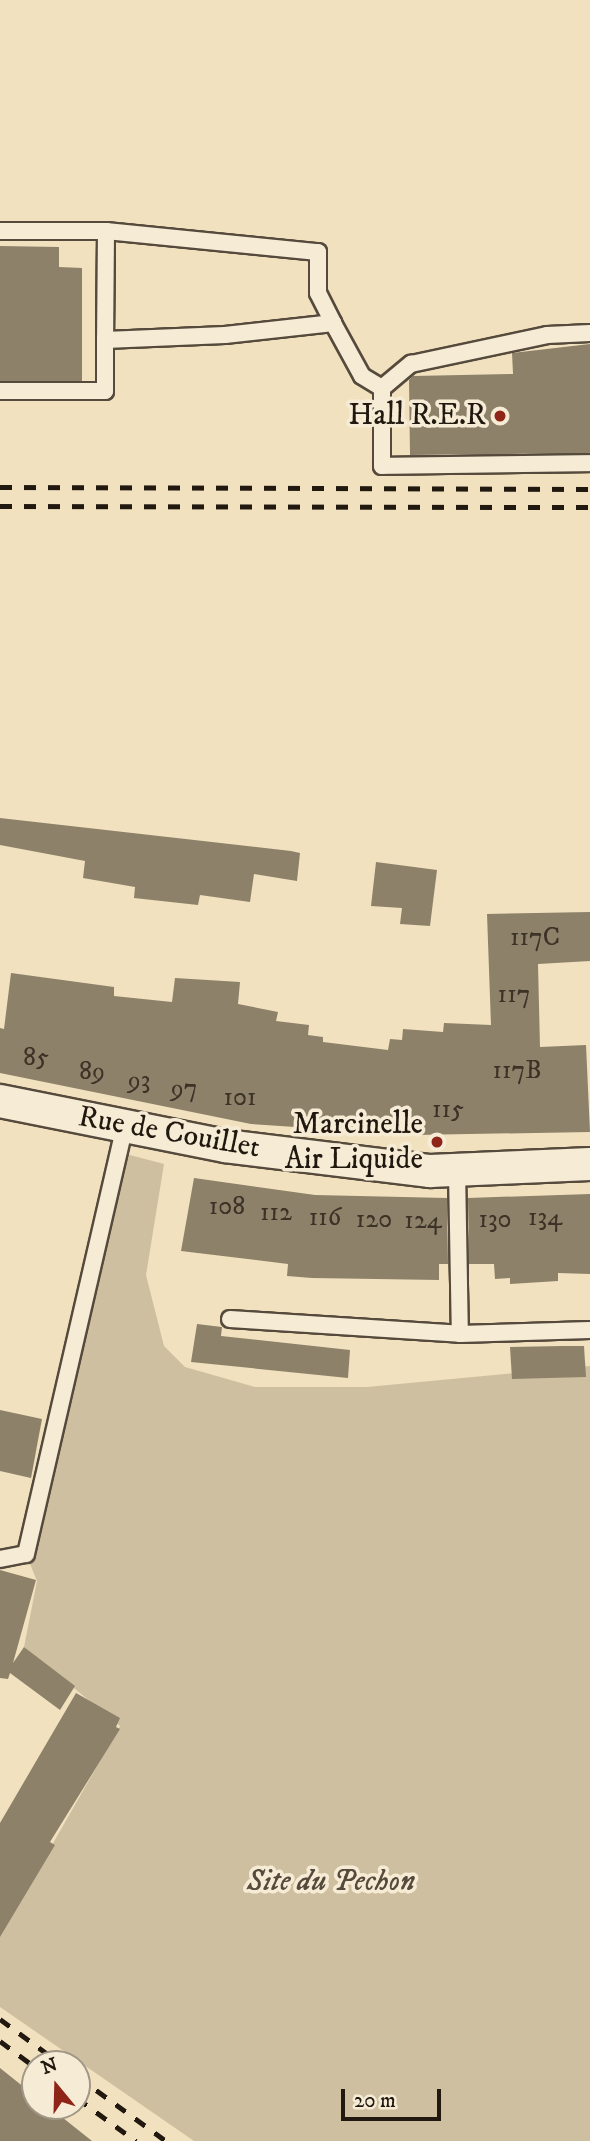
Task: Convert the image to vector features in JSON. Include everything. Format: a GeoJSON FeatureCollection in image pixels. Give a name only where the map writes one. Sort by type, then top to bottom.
{"type":"FeatureCollection","features":[{"type":"Feature","properties":{"kind":"street","name":"Rue de Couillet"},"geometry":{"type":"LineString","coordinates":[[0,1101],[225,1146],[457,1170],[590,1164]]}},
{"type":"Feature","properties":{"kind":"lane"},"geometry":{"type":"LineString","coordinates":[[0,231],[106,231],[318,252],[318,293],[362,376],[382,387]]}},
{"type":"Feature","properties":{"kind":"lane"},"geometry":{"type":"LineString","coordinates":[[0,391],[105,391],[106,231]]}},
{"type":"Feature","properties":{"kind":"lane"},"geometry":{"type":"LineString","coordinates":[[105,340],[225,335],[333,323]]}},
{"type":"Feature","properties":{"kind":"lane"},"geometry":{"type":"LineString","coordinates":[[382,387],[411,364],[547,335],[590,333]]}},
{"type":"Feature","properties":{"kind":"lane"},"geometry":{"type":"LineString","coordinates":[[382,387],[382,466],[590,463]]}},
{"type":"Feature","properties":{"kind":"lane"},"geometry":{"type":"LineString","coordinates":[[0,1559],[26,1554],[125,1126]]}},
{"type":"Feature","properties":{"kind":"lane"},"geometry":{"type":"LineString","coordinates":[[457,1170],[460,1334]]}},
{"type":"Feature","properties":{"kind":"lane"},"geometry":{"type":"LineString","coordinates":[[230,1319],[460,1334],[590,1330]]}},
{"type":"Feature","properties":{"kind":"green space","name":"Site du Pechon"},"geometry":{"type":"Polygon","coordinates":[[[126,1154],[164,1164],[146,1275],[164,1346],[185,1367],[255,1387],[367,1387],[590,1366],[590,2141],[194,2141],[91,2070],[91,2050],[62,2050],[0,2007],[0,1920],[28,1887],[120,1726],[24,1647],[37,1581],[26,1554],[126,1154]]]}},
{"type":"Feature","properties":{"kind":"building"},"geometry":{"type":"Polygon","coordinates":[[[0,246],[59,247],[59,267],[82,268],[82,381],[0,381],[0,246]]]}},
{"type":"Feature","properties":{"kind":"building","name":"Hall R.E.R"},"geometry":{"type":"Polygon","coordinates":[[[590,344],[590,453],[410,455],[409,380],[413,376],[513,374],[512,353],[590,344]]]}},
{"type":"Feature","properties":{"kind":"building"},"geometry":{"type":"Polygon","coordinates":[[[0,818],[291,851],[300,853],[297,881],[254,874],[250,902],[200,895],[198,905],[134,898],[135,887],[83,878],[85,861],[0,845],[0,818]]]}},
{"type":"Feature","properties":{"kind":"building"},"geometry":{"type":"Polygon","coordinates":[[[376,862],[437,870],[430,926],[400,924],[402,908],[371,906],[376,862]]]}},
{"type":"Feature","properties":{"kind":"building"},"geometry":{"type":"Polygon","coordinates":[[[590,912],[590,961],[538,964],[540,1047],[586,1045],[590,1132],[415,1135],[251,1124],[0,1073],[0,1028],[4,1029],[11,973],[114,987],[114,996],[172,1002],[175,978],[240,982],[238,1004],[278,1012],[276,1021],[309,1025],[308,1035],[323,1037],[323,1042],[388,1050],[390,1039],[402,1040],[403,1029],[443,1032],[444,1023],[491,1025],[487,914],[590,912]]]}},
{"type":"Feature","properties":{"kind":"building"},"geometry":{"type":"Polygon","coordinates":[[[194,1178],[315,1195],[447,1198],[448,1264],[439,1264],[439,1280],[312,1278],[287,1276],[288,1264],[181,1251],[194,1178]]]}},
{"type":"Feature","properties":{"kind":"building"},"geometry":{"type":"Polygon","coordinates":[[[590,1194],[590,1274],[558,1273],[558,1281],[510,1284],[510,1278],[495,1279],[494,1264],[469,1264],[468,1198],[590,1194]]]}},
{"type":"Feature","properties":{"kind":"building"},"geometry":{"type":"Polygon","coordinates":[[[197,1324],[222,1327],[221,1336],[350,1350],[348,1378],[191,1362],[197,1324]]]}},
{"type":"Feature","properties":{"kind":"building"},"geometry":{"type":"Polygon","coordinates":[[[584,1346],[586,1377],[512,1379],[510,1347],[584,1346]]]}},
{"type":"Feature","properties":{"kind":"building"},"geometry":{"type":"Polygon","coordinates":[[[0,1410],[42,1419],[31,1478],[0,1471],[0,1410]]]}},
{"type":"Feature","properties":{"kind":"building"},"geometry":{"type":"Polygon","coordinates":[[[0,1570],[36,1580],[13,1663],[24,1647],[75,1686],[60,1710],[10,1673],[8,1679],[0,1678],[0,1570]]]}},
{"type":"Feature","properties":{"kind":"building"},"geometry":{"type":"Polygon","coordinates":[[[76,1693],[120,1718],[116,1727],[120,1729],[50,1842],[55,1845],[0,1937],[0,1823],[76,1693]]]}},
{"type":"Feature","properties":{"kind":"building"},"geometry":{"type":"Polygon","coordinates":[[[0,2068],[21,2085],[21,2120],[66,2120],[92,2141],[0,2141],[0,2068]]]}},
{"type":"Feature","properties":{"kind":"railway"},"geometry":{"type":"LineString","coordinates":[[0,487],[590,489]]}},
{"type":"Feature","properties":{"kind":"railway"},"geometry":{"type":"LineString","coordinates":[[0,506],[590,507]]}},
{"type":"Feature","properties":{"kind":"railway"},"geometry":{"type":"LineString","coordinates":[[0,2019],[42,2050]]}},
{"type":"Feature","properties":{"kind":"railway"},"geometry":{"type":"LineString","coordinates":[[0,2041],[21,2057]]}},
{"type":"Feature","properties":{"kind":"railway"},"geometry":{"type":"LineString","coordinates":[[91,2086],[166,2141]]}},
{"type":"Feature","properties":{"kind":"railway"},"geometry":{"type":"LineString","coordinates":[[91,2108],[136,2141]]}},
{"type":"Feature","properties":{"kind":"place","name":"Hall R.E.R"},"geometry":{"type":"Point","coordinates":[500,416]}},
{"type":"Feature","properties":{"kind":"place","name":"Marcinelle Air Liquide"},"geometry":{"type":"Point","coordinates":[437,1142]}}]}
